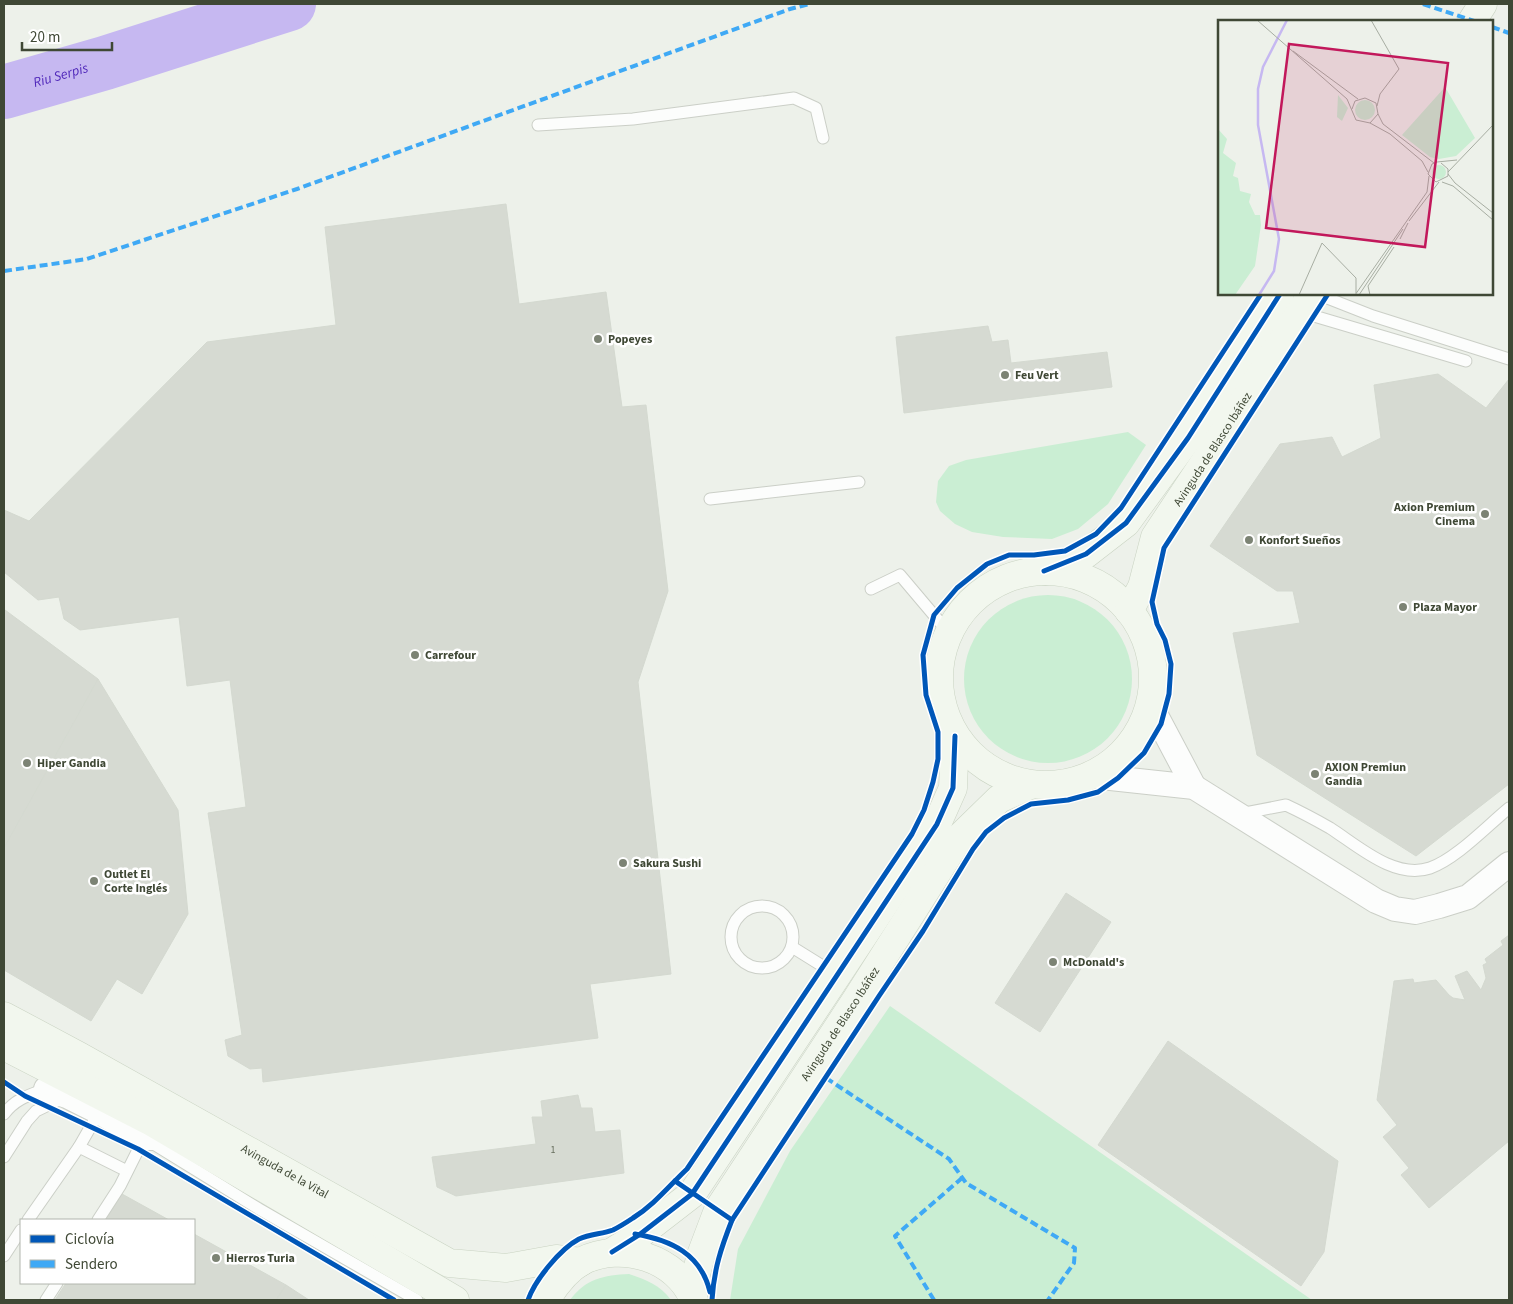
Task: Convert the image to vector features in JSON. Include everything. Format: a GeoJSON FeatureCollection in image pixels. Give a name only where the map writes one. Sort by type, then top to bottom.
{"type":"FeatureCollection","features":[{"type":"Feature","properties":{"kind":"main road"},"geometry":{"type":"LineString","coordinates":[[1473,20],[1483,4]]}},
{"type":"Feature","properties":{"kind":"main road"},"geometry":{"type":"LineString","coordinates":[[1044,571],[1068,573],[1091,581],[1112,594],[1129,611],[1145,639],[1153,671],[1150,704],[1138,733],[1118,758],[1092,776],[1062,785],[1030,785],[1001,776],[975,759],[955,736],[941,703],[939,667],[948,633],[960,614],[970,603],[994,584],[1014,576],[1044,571],[1086,554],[1126,523],[1188,438],[1303,297]]}},
{"type":"Feature","properties":{"kind":"main road","name":"Avinguda de Blasco Ibáñez"},"geometry":{"type":"LineString","coordinates":[[1129,611],[1142,587],[1155,537],[1206,460],[1303,297]]}},
{"type":"Feature","properties":{"kind":"main road"},"geometry":{"type":"LineString","coordinates":[[546,1300],[560,1278],[581,1262],[612,1252],[639,1235],[692,1194],[937,824],[953,788],[955,736]]}},
{"type":"Feature","properties":{"kind":"main road","name":"Avinguda de Blasco Ibáñez"},"geometry":{"type":"LineString","coordinates":[[693,1297],[701,1255],[718,1210],[856,1000],[959,838],[999,799],[1030,785]]}},
{"type":"Feature","properties":{"kind":"main road","name":"Avinguda de la Vital"},"geometry":{"type":"LineString","coordinates":[[4,1016],[88,1060],[449,1263],[506,1268],[556,1259],[581,1262]]}},
{"type":"Feature","properties":{"kind":"main road","name":"Avinguda de la Vital"},"geometry":{"type":"LineString","coordinates":[[4,1046],[64,1090],[150,1121],[455,1300]]}},
{"type":"Feature","properties":{"kind":"main road"},"geometry":{"type":"LineString","coordinates":[[612,1252],[636,1254],[658,1262],[677,1275],[693,1297]]}},
{"type":"Feature","properties":{"kind":"street"},"geometry":{"type":"LineString","coordinates":[[1150,704],[1194,787]]}},
{"type":"Feature","properties":{"kind":"street"},"geometry":{"type":"LineString","coordinates":[[1092,776],[1194,787],[1376,901],[1395,909],[1415,912],[1468,897],[1509,864]]}},
{"type":"Feature","properties":{"kind":"street","name":"Avinguda de la Vital"},"geometry":{"type":"LineString","coordinates":[[64,1090],[144,1138]]}},
{"type":"Feature","properties":{"kind":"street"},"geometry":{"type":"LineString","coordinates":[[144,1138],[177,1138]]}},
{"type":"Feature","properties":{"kind":"lane"},"geometry":{"type":"LineString","coordinates":[[538,125],[633,119],[794,98],[816,108],[823,138]]}},
{"type":"Feature","properties":{"kind":"lane"},"geometry":{"type":"LineString","coordinates":[[1303,297],[1373,316],[1509,358]]}},
{"type":"Feature","properties":{"kind":"lane"},"geometry":{"type":"LineString","coordinates":[[1303,297],[1314,316],[1466,361]]}},
{"type":"Feature","properties":{"kind":"lane"},"geometry":{"type":"LineString","coordinates":[[710,499],[859,482]]}},
{"type":"Feature","properties":{"kind":"lane"},"geometry":{"type":"LineString","coordinates":[[872,589],[900,575],[948,633]]}},
{"type":"Feature","properties":{"kind":"lane"},"geometry":{"type":"LineString","coordinates":[[1238,815],[1286,805],[1328,827],[1388,865],[1413,872],[1430,868],[1448,859],[1509,808]]}},
{"type":"Feature","properties":{"kind":"lane"},"geometry":{"type":"LineString","coordinates":[[757,907],[776,909],[789,922],[793,938],[792,947],[783,961],[775,966],[757,968],[749,965],[737,955],[732,939],[732,930],[741,915],[748,910],[757,907]]}},
{"type":"Feature","properties":{"kind":"lane"},"geometry":{"type":"LineString","coordinates":[[792,947],[837,975]]}},
{"type":"Feature","properties":{"kind":"lane"},"geometry":{"type":"LineString","coordinates":[[4,1114],[14,1102],[20,1099],[64,1090]]}},
{"type":"Feature","properties":{"kind":"lane"},"geometry":{"type":"LineString","coordinates":[[4,1157],[27,1121],[64,1090]]}},
{"type":"Feature","properties":{"kind":"lane"},"geometry":{"type":"LineString","coordinates":[[29,1219],[80,1147],[99,1112]]}},
{"type":"Feature","properties":{"kind":"lane"},"geometry":{"type":"LineString","coordinates":[[99,1219],[120,1186],[144,1138]]}},
{"type":"Feature","properties":{"kind":"lane","name":"Avinguda de la Vital"},"geometry":{"type":"LineString","coordinates":[[144,1138],[259,1209],[415,1300]]}},
{"type":"Feature","properties":{"kind":"lane"},"geometry":{"type":"LineString","coordinates":[[80,1147],[127,1171]]}},
{"type":"Feature","properties":{"kind":"lane"},"geometry":{"type":"LineString","coordinates":[[4,1256],[20,1232]]}},
{"type":"Feature","properties":{"kind":"lane"},"geometry":{"type":"LineString","coordinates":[[46,1300],[56,1284]]}},
{"type":"Feature","properties":{"kind":"green space"},"geometry":{"type":"Polygon","coordinates":[[[1128,432],[1146,445],[1108,504],[1078,529],[1052,539],[1003,537],[972,532],[955,524],[940,511],[936,502],[938,481],[949,466],[966,460],[1128,432]]]}},
{"type":"Feature","properties":{"kind":"green space"},"geometry":{"type":"Polygon","coordinates":[[[1048,595],[1072,599],[1087,605],[1101,614],[1113,626],[1122,640],[1128,655],[1132,679],[1128,703],[1122,718],[1113,732],[1101,744],[1087,753],[1072,759],[1048,763],[1024,759],[1009,753],[995,744],[983,732],[974,718],[968,703],[964,679],[968,655],[974,640],[983,626],[995,614],[1009,605],[1024,599],[1048,595]]]}},
{"type":"Feature","properties":{"kind":"green space"},"geometry":{"type":"Polygon","coordinates":[[[890,1006],[1312,1300],[730,1300],[738,1249],[790,1151],[890,1006]]]}},
{"type":"Feature","properties":{"kind":"green space"},"geometry":{"type":"Polygon","coordinates":[[[629,1274],[653,1284],[671,1300],[570,1300],[582,1287],[589,1283],[603,1277],[629,1274]]]}},
{"type":"Feature","properties":{"kind":"building","name":"Carrefour"},"geometry":{"type":"Polygon","coordinates":[[[506,204],[519,304],[606,292],[622,407],[646,405],[668,591],[638,682],[671,974],[590,984],[598,1038],[263,1082],[262,1068],[250,1069],[228,1056],[225,1040],[242,1035],[208,813],[246,807],[230,680],[187,686],[179,617],[80,630],[64,619],[59,597],[38,600],[4,572],[4,510],[29,521],[207,342],[336,325],[325,227],[506,204]]]}},
{"type":"Feature","properties":{"kind":"building","name":"Feu Vert"},"geometry":{"type":"Polygon","coordinates":[[[988,326],[992,342],[1008,340],[1011,363],[1107,352],[1112,387],[904,413],[896,337],[988,326]]]}},
{"type":"Feature","properties":{"kind":"building","name":"Plaza Mayor"},"geometry":{"type":"Polygon","coordinates":[[[1438,374],[1486,408],[1509,379],[1509,784],[1416,856],[1257,755],[1233,633],[1300,623],[1293,591],[1277,591],[1210,546],[1280,444],[1332,437],[1342,457],[1381,438],[1374,385],[1438,374]]]}},
{"type":"Feature","properties":{"kind":"building","name":"Hiper Gandia"},"geometry":{"type":"Polygon","coordinates":[[[5,610],[98,679],[4,848],[4,612],[5,610]]]}},
{"type":"Feature","properties":{"kind":"building","name":"Outlet El Corte Inglés"},"geometry":{"type":"Polygon","coordinates":[[[98,679],[178,810],[188,914],[142,994],[117,979],[91,1021],[4,970],[4,848],[98,679]]]}},
{"type":"Feature","properties":{"kind":"building","name":"McDonald's"},"geometry":{"type":"Polygon","coordinates":[[[1066,893],[1111,922],[1040,1032],[995,1003],[1066,893]]]}},
{"type":"Feature","properties":{"kind":"building"},"geometry":{"type":"Polygon","coordinates":[[[1509,935],[1509,1141],[1429,1208],[1401,1175],[1409,1168],[1383,1137],[1397,1125],[1377,1100],[1394,981],[1413,979],[1414,983],[1436,980],[1453,998],[1465,1000],[1455,976],[1467,971],[1481,990],[1486,978],[1483,965],[1487,963],[1485,959],[1503,945],[1501,941],[1509,935]]]}},
{"type":"Feature","properties":{"kind":"building"},"geometry":{"type":"Polygon","coordinates":[[[1168,1041],[1338,1161],[1324,1252],[1301,1286],[1098,1145],[1168,1041]]]}},
{"type":"Feature","properties":{"kind":"building"},"geometry":{"type":"Polygon","coordinates":[[[578,1095],[581,1108],[592,1108],[595,1132],[620,1130],[624,1173],[456,1196],[437,1187],[432,1157],[536,1144],[532,1117],[543,1117],[541,1101],[578,1095]]]}},
{"type":"Feature","properties":{"kind":"building"},"geometry":{"type":"Polygon","coordinates":[[[122,1194],[167,1219],[106,1219],[122,1194]]]}},
{"type":"Feature","properties":{"kind":"building","name":"Hierros Turia"},"geometry":{"type":"Polygon","coordinates":[[[195,1235],[286,1285],[276,1300],[55,1300],[65,1284],[195,1284],[195,1235]]]}},
{"type":"Feature","properties":{"kind":"building"},"geometry":{"type":"Polygon","coordinates":[[[286,1285],[309,1300],[276,1300],[286,1285]]]}},
{"type":"Feature","properties":{"kind":"waterway","name":"Riu Serpis"},"geometry":{"type":"LineString","coordinates":[[4,92],[105,63],[289,4]]}},
{"type":"Feature","properties":{"kind":"marked path"},"geometry":{"type":"LineString","coordinates":[[4,271],[87,259],[297,189],[790,9],[810,4]]}},
{"type":"Feature","properties":{"kind":"marked path"},"geometry":{"type":"LineString","coordinates":[[1423,4],[1471,20]]}},
{"type":"Feature","properties":{"kind":"marked path"},"geometry":{"type":"LineString","coordinates":[[1493,27],[1509,33]]}},
{"type":"Feature","properties":{"kind":"marked path"},"geometry":{"type":"LineString","coordinates":[[826,1078],[949,1159],[966,1183],[1075,1248],[1074,1263],[1048,1300]]}},
{"type":"Feature","properties":{"kind":"marked path"},"geometry":{"type":"LineString","coordinates":[[934,1300],[895,1236],[962,1178]]}},
{"type":"Feature","properties":{"kind":"cycle path"},"geometry":{"type":"LineString","coordinates":[[528,1300],[536,1283],[556,1257],[564,1250],[579,1239],[613,1230],[631,1220],[655,1201],[687,1169],[912,834],[924,810],[938,759],[938,732],[926,695],[923,655],[934,615],[957,588],[987,564],[1009,555],[1034,555],[1065,551],[1096,534],[1121,508],[1260,295]]}},
{"type":"Feature","properties":{"kind":"cycle path"},"geometry":{"type":"LineString","coordinates":[[1044,571],[1086,554],[1126,523],[1188,438],[1279,295]]}},
{"type":"Feature","properties":{"kind":"cycle path"},"geometry":{"type":"LineString","coordinates":[[712,1300],[714,1278],[732,1220],[923,931],[973,849],[986,832],[1004,818],[1031,804],[1068,800],[1098,792],[1118,778],[1144,753],[1161,724],[1169,694],[1171,664],[1165,640],[1157,624],[1152,602],[1164,548],[1327,295]]}},
{"type":"Feature","properties":{"kind":"cycle path"},"geometry":{"type":"LineString","coordinates":[[612,1252],[639,1235],[692,1194],[937,824],[953,788],[955,736]]}},
{"type":"Feature","properties":{"kind":"cycle path"},"geometry":{"type":"LineString","coordinates":[[4,1082],[25,1096],[138,1149],[394,1300]]}},
{"type":"Feature","properties":{"kind":"cycle path"},"geometry":{"type":"LineString","coordinates":[[675,1181],[732,1220]]}},
{"type":"Feature","properties":{"kind":"cycle path"},"geometry":{"type":"LineString","coordinates":[[635,1234],[661,1240],[683,1251],[700,1268],[710,1292]]}},
{"type":"Feature","properties":{"kind":"place","name":"Popeyes"},"geometry":{"type":"Point","coordinates":[598,339]}},
{"type":"Feature","properties":{"kind":"place","name":"Feu Vert"},"geometry":{"type":"Point","coordinates":[1005,375]}},
{"type":"Feature","properties":{"kind":"place","name":"Axion Premium Cinema"},"geometry":{"type":"Point","coordinates":[1485,514]}},
{"type":"Feature","properties":{"kind":"place","name":"Konfort Sueños"},"geometry":{"type":"Point","coordinates":[1249,540]}},
{"type":"Feature","properties":{"kind":"place","name":"Plaza Mayor"},"geometry":{"type":"Point","coordinates":[1403,607]}},
{"type":"Feature","properties":{"kind":"place","name":"Carrefour"},"geometry":{"type":"Point","coordinates":[415,655]}},
{"type":"Feature","properties":{"kind":"place","name":"Hiper Gandia"},"geometry":{"type":"Point","coordinates":[27,763]}},
{"type":"Feature","properties":{"kind":"place","name":"AXION Premiun Gandia"},"geometry":{"type":"Point","coordinates":[1315,774]}},
{"type":"Feature","properties":{"kind":"place","name":"Sakura Sushi"},"geometry":{"type":"Point","coordinates":[623,863]}},
{"type":"Feature","properties":{"kind":"place","name":"Outlet El Corte Inglés"},"geometry":{"type":"Point","coordinates":[94,881]}},
{"type":"Feature","properties":{"kind":"place","name":"McDonald's"},"geometry":{"type":"Point","coordinates":[1053,962]}},
{"type":"Feature","properties":{"kind":"place","name":"Hierros Turia"},"geometry":{"type":"Point","coordinates":[216,1258]}}]}
